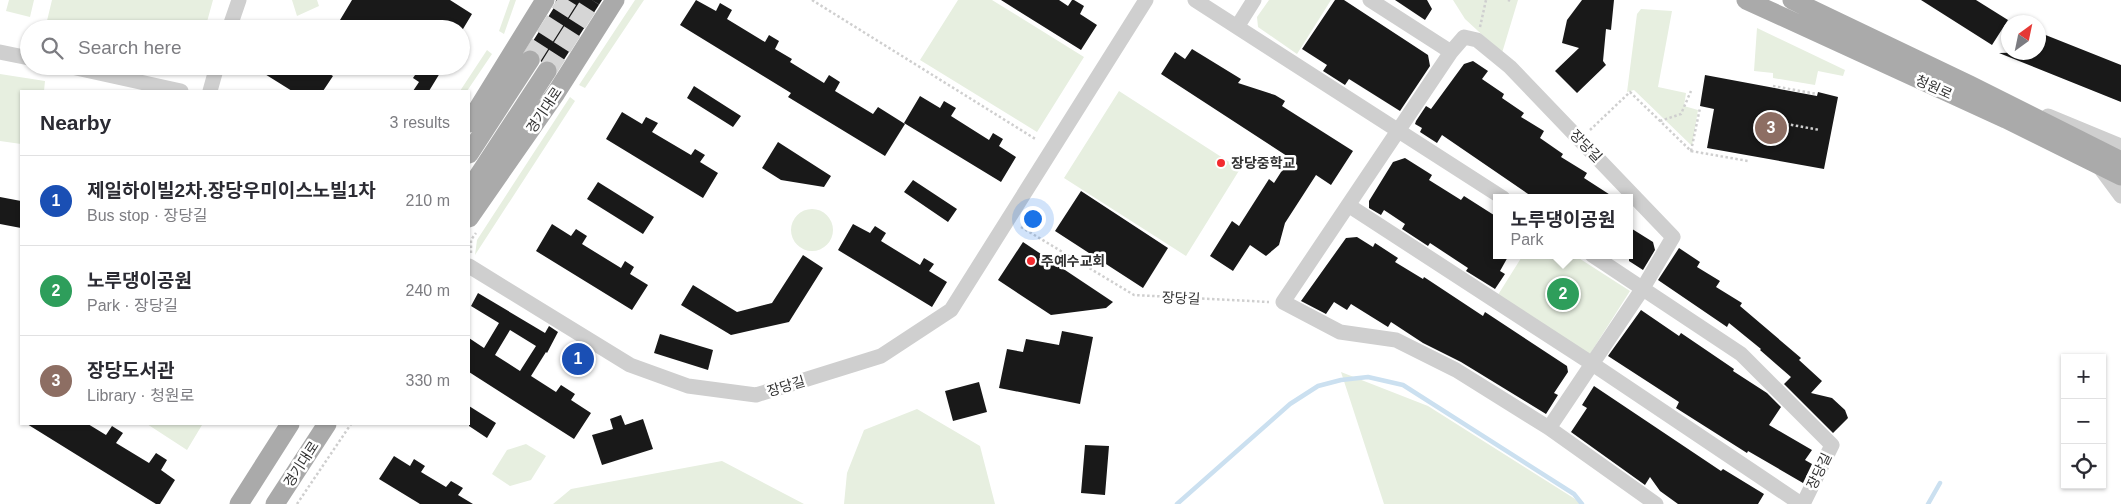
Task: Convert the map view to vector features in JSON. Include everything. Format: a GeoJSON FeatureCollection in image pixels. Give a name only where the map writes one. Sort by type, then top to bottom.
{"type":"FeatureCollection","features":[{"type":"Feature","properties":{"kind":"main road"},"geometry":{"type":"LineString","coordinates":[[470,121],[545,0]]}},
{"type":"Feature","properties":{"kind":"main road","name":"경기대로"},"geometry":{"type":"LineString","coordinates":[[470,217],[556,93],[615,0]]}},
{"type":"Feature","properties":{"kind":"main road","name":"청원로"},"geometry":{"type":"LineString","coordinates":[[1746,0],[2006,119],[2121,176]]}},
{"type":"Feature","properties":{"kind":"main road","name":"청원로"},"geometry":{"type":"LineString","coordinates":[[1792,0],[2121,162]]}},
{"type":"Feature","properties":{"kind":"main road"},"geometry":{"type":"LineString","coordinates":[[470,152],[530,60]]}},
{"type":"Feature","properties":{"kind":"main road","name":"경기대로"},"geometry":{"type":"LineString","coordinates":[[470,188],[547,71]]}},
{"type":"Feature","properties":{"kind":"main road"},"geometry":{"type":"LineString","coordinates":[[239,504],[289,425]]}},
{"type":"Feature","properties":{"kind":"main road","name":"경기대로"},"geometry":{"type":"LineString","coordinates":[[275,504],[326,425]]}},
{"type":"Feature","properties":{"kind":"street"},"geometry":{"type":"LineString","coordinates":[[232,20],[239,0]]}},
{"type":"Feature","properties":{"kind":"street","name":"장당길"},"geometry":{"type":"LineString","coordinates":[[470,267],[630,365],[688,386],[756,395],[881,356],[951,310],[1146,0]]}},
{"type":"Feature","properties":{"kind":"street"},"geometry":{"type":"LineString","coordinates":[[1195,0],[1497,194]]}},
{"type":"Feature","properties":{"kind":"street"},"geometry":{"type":"LineString","coordinates":[[1237,27],[1254,0]]}},
{"type":"Feature","properties":{"kind":"street"},"geometry":{"type":"LineString","coordinates":[[1370,0],[1451,52]]}},
{"type":"Feature","properties":{"kind":"street"},"geometry":{"type":"LineString","coordinates":[[1477,40],[1464,37],[1451,52],[1283,302],[1340,332],[1396,340],[1456,370],[1549,428],[1656,504]]}},
{"type":"Feature","properties":{"kind":"street","name":"장당길"},"geometry":{"type":"LineString","coordinates":[[1477,40],[1510,67],[1632,194]]}},
{"type":"Feature","properties":{"kind":"street"},"geometry":{"type":"LineString","coordinates":[[0,52],[20,56]]}},
{"type":"Feature","properties":{"kind":"street"},"geometry":{"type":"LineString","coordinates":[[108,75],[176,90]]}},
{"type":"Feature","properties":{"kind":"street"},"geometry":{"type":"LineString","coordinates":[[210,90],[214,75]]}},
{"type":"Feature","properties":{"kind":"street"},"geometry":{"type":"LineString","coordinates":[[1970,86],[2121,146]]}},
{"type":"Feature","properties":{"kind":"street"},"geometry":{"type":"LineString","coordinates":[[2098,165],[2121,196]]}},
{"type":"Feature","properties":{"kind":"street","name":"장당길"},"geometry":{"type":"LineString","coordinates":[[1549,428],[1643,288],[1673,237],[1633,195]]}},
{"type":"Feature","properties":{"kind":"street","name":"장당길"},"geometry":{"type":"LineString","coordinates":[[1348,205],[1591,363],[1802,504],[1832,445],[1741,354],[1598,259]]}},
{"type":"Feature","properties":{"kind":"path"},"geometry":{"type":"LineString","coordinates":[[812,0],[1037,140]]}},
{"type":"Feature","properties":{"kind":"path"},"geometry":{"type":"LineString","coordinates":[[1477,40],[1486,0]]}},
{"type":"Feature","properties":{"kind":"path"},"geometry":{"type":"LineString","coordinates":[[1773,86],[1817,94]]}},
{"type":"Feature","properties":{"kind":"path"},"geometry":{"type":"LineString","coordinates":[[1660,121],[1681,114],[1691,91]]}},
{"type":"Feature","properties":{"kind":"path"},"geometry":{"type":"LineString","coordinates":[[1580,140],[1630,92],[1691,151],[1748,161]]}},
{"type":"Feature","properties":{"kind":"path"},"geometry":{"type":"LineString","coordinates":[[1691,151],[1700,108]]}},
{"type":"Feature","properties":{"kind":"path"},"geometry":{"type":"LineString","coordinates":[[1781,123],[1820,130]]}},
{"type":"Feature","properties":{"kind":"path","name":"장당길"},"geometry":{"type":"LineString","coordinates":[[1009,220],[1134,296],[1283,302]]}},
{"type":"Feature","properties":{"kind":"path"},"geometry":{"type":"LineString","coordinates":[[297,504],[350,425]]}},
{"type":"Feature","properties":{"kind":"green space"},"geometry":{"type":"Polygon","coordinates":[[[9,0],[34,0],[30,17],[6,11],[9,0]]]}},
{"type":"Feature","properties":{"kind":"green space"},"geometry":{"type":"Polygon","coordinates":[[[52,0],[213,0],[207,20],[47,20],[52,0]]]}},
{"type":"Feature","properties":{"kind":"green space"},"geometry":{"type":"Polygon","coordinates":[[[292,0],[317,0],[319,6],[297,16],[292,0]]]}},
{"type":"Feature","properties":{"kind":"green space"},"geometry":{"type":"Polygon","coordinates":[[[510,0],[516,0],[504,34],[499,31],[510,0]]]}},
{"type":"Feature","properties":{"kind":"green space"},"geometry":{"type":"Polygon","coordinates":[[[635,0],[644,0],[585,88],[579,85],[635,0]]]}},
{"type":"Feature","properties":{"kind":"green space"},"geometry":{"type":"Polygon","coordinates":[[[958,0],[992,0],[1084,57],[1037,132],[920,60],[958,0]]]}},
{"type":"Feature","properties":{"kind":"green space"},"geometry":{"type":"Polygon","coordinates":[[[1269,0],[1331,0],[1297,54],[1258,27],[1257,17],[1269,0]]]}},
{"type":"Feature","properties":{"kind":"green space"},"geometry":{"type":"Polygon","coordinates":[[[1453,0],[1518,0],[1502,53],[1465,19],[1453,0]]]}},
{"type":"Feature","properties":{"kind":"green space"},"geometry":{"type":"Polygon","coordinates":[[[1641,9],[1672,11],[1658,87],[1686,93],[1684,106],[1698,110],[1692,146],[1634,90],[1627,92],[1637,14],[1641,9]]]}},
{"type":"Feature","properties":{"kind":"green space"},"geometry":{"type":"Polygon","coordinates":[[[1757,28],[1845,70],[1843,76],[1818,71],[1815,85],[1773,78],[1773,73],[1754,71],[1757,28]]]}},
{"type":"Feature","properties":{"kind":"green space"},"geometry":{"type":"Polygon","coordinates":[[[487,50],[492,54],[468,90],[461,90],[487,50]]]}},
{"type":"Feature","properties":{"kind":"green space"},"geometry":{"type":"Polygon","coordinates":[[[0,74],[45,81],[44,90],[20,90],[20,144],[0,141],[0,74]]]}},
{"type":"Feature","properties":{"kind":"green space"},"geometry":{"type":"Polygon","coordinates":[[[1119,91],[1240,169],[1186,256],[1064,178],[1119,91]]]}},
{"type":"Feature","properties":{"kind":"green space"},"geometry":{"type":"Polygon","coordinates":[[[570,97],[575,101],[475,255],[477,240],[570,97]]]}},
{"type":"Feature","properties":{"kind":"green space"},"geometry":{"type":"Polygon","coordinates":[[[812,209],[827,215],[833,230],[827,245],[812,251],[797,245],[791,230],[797,215],[812,209]]]}},
{"type":"Feature","properties":{"kind":"green space"},"geometry":{"type":"Polygon","coordinates":[[[1520,259],[1580,259],[1630,291],[1588,357],[1496,298],[1520,259]]]}},
{"type":"Feature","properties":{"kind":"green space"},"geometry":{"type":"Polygon","coordinates":[[[1341,372],[1428,406],[1583,504],[1384,504],[1341,372]]]}},
{"type":"Feature","properties":{"kind":"green space"},"geometry":{"type":"Polygon","coordinates":[[[917,409],[980,446],[995,504],[844,504],[847,473],[864,430],[917,409]]]}},
{"type":"Feature","properties":{"kind":"green space"},"geometry":{"type":"Polygon","coordinates":[[[149,425],[202,425],[187,450],[149,425]]]}},
{"type":"Feature","properties":{"kind":"green space"},"geometry":{"type":"Polygon","coordinates":[[[526,444],[546,456],[531,480],[510,486],[492,474],[507,450],[526,444]]]}},
{"type":"Feature","properties":{"kind":"green space"},"geometry":{"type":"Polygon","coordinates":[[[722,461],[804,504],[553,504],[571,489],[722,461]]]}},
{"type":"Feature","properties":{"kind":"building"},"geometry":{"type":"Polygon","coordinates":[[[352,0],[450,0],[472,14],[468,20],[340,20],[352,0]]]}},
{"type":"Feature","properties":{"kind":"building"},"geometry":{"type":"Polygon","coordinates":[[[556,0],[602,0],[558,69],[554,62],[547,60],[541,62],[540,55],[536,51],[528,49],[555,6],[556,0]]]}},
{"type":"Feature","properties":{"kind":"building"},"geometry":{"type":"Polygon","coordinates":[[[696,0],[716,11],[720,3],[732,10],[727,19],[765,42],[769,35],[779,41],[775,49],[792,59],[790,62],[824,83],[829,75],[840,82],[835,91],[873,114],[878,107],[905,124],[885,156],[788,97],[791,93],[680,25],[696,0]]]}},
{"type":"Feature","properties":{"kind":"building"},"geometry":{"type":"Polygon","coordinates":[[[1001,0],[1059,0],[1068,6],[1074,0],[1084,6],[1080,14],[1097,25],[1081,50],[1001,0]]]}},
{"type":"Feature","properties":{"kind":"building"},"geometry":{"type":"Polygon","coordinates":[[[1335,0],[1344,0],[1428,55],[1430,66],[1400,111],[1349,79],[1345,85],[1323,71],[1327,65],[1302,49],[1335,0]]]}},
{"type":"Feature","properties":{"kind":"building"},"geometry":{"type":"Polygon","coordinates":[[[1395,0],[1427,0],[1432,9],[1425,20],[1395,0]]]}},
{"type":"Feature","properties":{"kind":"building"},"geometry":{"type":"Polygon","coordinates":[[[1582,0],[1614,0],[1611,30],[1606,29],[1603,61],[1606,65],[1577,93],[1555,71],[1579,48],[1562,43],[1567,20],[1582,0]]]}},
{"type":"Feature","properties":{"kind":"building"},"geometry":{"type":"Polygon","coordinates":[[[1921,0],[1976,0],[2001,16],[2001,31],[1992,45],[1921,0]]]}},
{"type":"Feature","properties":{"kind":"building"},"geometry":{"type":"Polygon","coordinates":[[[2046,35],[2121,65],[2121,102],[2016,60],[2046,60],[2046,35]]]}},
{"type":"Feature","properties":{"kind":"building"},"geometry":{"type":"Polygon","coordinates":[[[1192,49],[1241,79],[1238,83],[1275,95],[1285,101],[1282,106],[1353,151],[1331,185],[1316,175],[1285,223],[1279,245],[1266,256],[1250,245],[1233,271],[1210,256],[1232,221],[1239,226],[1269,179],[1274,183],[1290,158],[1161,74],[1175,52],[1185,59],[1192,49]]]}},
{"type":"Feature","properties":{"kind":"building"},"geometry":{"type":"Polygon","coordinates":[[[1473,61],[1488,71],[1482,79],[1504,94],[1502,98],[1524,113],[1521,117],[1544,131],[1540,138],[1563,154],[1561,157],[1587,173],[1584,178],[1609,194],[1528,194],[1442,135],[1437,143],[1420,132],[1422,128],[1415,124],[1416,121],[1426,106],[1431,109],[1464,64],[1473,61]]]}},
{"type":"Feature","properties":{"kind":"building"},"geometry":{"type":"Polygon","coordinates":[[[266,75],[333,76],[324,90],[290,90],[266,75]]]}},
{"type":"Feature","properties":{"kind":"building"},"geometry":{"type":"Polygon","coordinates":[[[415,75],[439,75],[430,90],[414,90],[419,82],[413,78],[415,75]]]}},
{"type":"Feature","properties":{"kind":"building"},"geometry":{"type":"Polygon","coordinates":[[[1705,75],[1817,96],[1818,92],[1838,97],[1824,169],[1707,148],[1714,109],[1700,106],[1705,75]]]}},
{"type":"Feature","properties":{"kind":"building"},"geometry":{"type":"Polygon","coordinates":[[[694,86],[741,116],[733,127],[687,98],[694,86]]]}},
{"type":"Feature","properties":{"kind":"building"},"geometry":{"type":"Polygon","coordinates":[[[920,96],[940,108],[944,101],[956,108],[951,116],[989,140],[993,133],[1003,139],[999,146],[1016,157],[1001,182],[904,123],[920,96]]]}},
{"type":"Feature","properties":{"kind":"building"},"geometry":{"type":"Polygon","coordinates":[[[622,112],[642,124],[646,117],[658,123],[652,132],[691,155],[695,149],[705,155],[700,162],[718,173],[703,198],[606,139],[622,112]]]}},
{"type":"Feature","properties":{"kind":"building"},"geometry":{"type":"Polygon","coordinates":[[[778,142],[831,176],[824,187],[781,180],[762,168],[778,142]]]}},
{"type":"Feature","properties":{"kind":"building"},"geometry":{"type":"Polygon","coordinates":[[[1405,158],[1432,175],[1429,180],[1461,200],[1464,196],[1493,214],[1493,259],[1507,259],[1500,271],[1505,274],[1495,289],[1466,271],[1468,268],[1430,243],[1428,246],[1402,229],[1405,224],[1384,210],[1381,215],[1369,208],[1369,201],[1393,162],[1405,158]]]}},
{"type":"Feature","properties":{"kind":"building"},"geometry":{"type":"Polygon","coordinates":[[[913,180],[957,209],[948,222],[904,192],[913,180]]]}},
{"type":"Feature","properties":{"kind":"building"},"geometry":{"type":"Polygon","coordinates":[[[598,182],[654,217],[643,234],[587,199],[598,182]]]}},
{"type":"Feature","properties":{"kind":"building"},"geometry":{"type":"Polygon","coordinates":[[[1081,191],[1168,248],[1143,288],[1055,231],[1081,191]]]}},
{"type":"Feature","properties":{"kind":"building"},"geometry":{"type":"Polygon","coordinates":[[[0,197],[20,201],[20,228],[0,224],[0,197]]]}},
{"type":"Feature","properties":{"kind":"building"},"geometry":{"type":"Polygon","coordinates":[[[552,224],[571,236],[576,229],[587,236],[582,244],[621,268],[625,261],[634,267],[630,274],[648,285],[632,310],[536,251],[552,224]]]}},
{"type":"Feature","properties":{"kind":"building"},"geometry":{"type":"Polygon","coordinates":[[[853,224],[870,233],[875,226],[886,233],[881,241],[920,265],[924,258],[934,264],[929,271],[947,282],[932,307],[838,250],[853,224]]]}},
{"type":"Feature","properties":{"kind":"building"},"geometry":{"type":"Polygon","coordinates":[[[1633,230],[1653,242],[1655,250],[1643,270],[1629,261],[1629,259],[1633,259],[1633,230]]]}},
{"type":"Feature","properties":{"kind":"building"},"geometry":{"type":"Polygon","coordinates":[[[1357,237],[1373,247],[1375,243],[1398,258],[1395,262],[1423,279],[1424,277],[1483,316],[1485,312],[1567,366],[1568,372],[1554,393],[1558,395],[1546,414],[1461,362],[1423,343],[1391,322],[1388,327],[1351,304],[1347,310],[1334,302],[1326,314],[1301,301],[1346,238],[1357,237]]]}},
{"type":"Feature","properties":{"kind":"building","name":"주예수교회"},"geometry":{"type":"Polygon","coordinates":[[[1023,242],[1113,302],[1106,308],[1051,315],[998,280],[1023,242]]]}},
{"type":"Feature","properties":{"kind":"building"},"geometry":{"type":"Polygon","coordinates":[[[1679,248],[1700,262],[1697,267],[1720,281],[1716,287],[1742,303],[1740,306],[1801,358],[1799,360],[1822,381],[1811,393],[1832,398],[1845,410],[1848,418],[1833,433],[1784,384],[1791,377],[1761,349],[1729,323],[1727,327],[1658,280],[1679,248]]]}},
{"type":"Feature","properties":{"kind":"building"},"geometry":{"type":"Polygon","coordinates":[[[803,255],[823,268],[789,322],[731,335],[681,305],[693,285],[737,312],[772,303],[803,255]]]}},
{"type":"Feature","properties":{"kind":"building"},"geometry":{"type":"Polygon","coordinates":[[[478,293],[545,333],[549,326],[558,332],[547,353],[531,376],[556,392],[561,385],[575,394],[571,400],[591,413],[574,439],[470,373],[470,339],[484,348],[499,323],[471,306],[478,293]],[[510,330],[495,355],[520,371],[536,346],[510,330]]]}},
{"type":"Feature","properties":{"kind":"building"},"geometry":{"type":"Polygon","coordinates":[[[1641,310],[1679,336],[1681,333],[1734,369],[1733,371],[1767,393],[1781,407],[1769,425],[1812,450],[1805,460],[1812,464],[1803,483],[1748,451],[1747,453],[1676,408],[1679,402],[1608,356],[1641,310]]]}},
{"type":"Feature","properties":{"kind":"building"},"geometry":{"type":"Polygon","coordinates":[[[1062,331],[1093,337],[1080,404],[999,388],[1007,349],[1023,352],[1026,339],[1059,345],[1062,331]]]}},
{"type":"Feature","properties":{"kind":"building"},"geometry":{"type":"Polygon","coordinates":[[[660,334],[713,350],[708,370],[654,353],[660,334]]]}},
{"type":"Feature","properties":{"kind":"building"},"geometry":{"type":"Polygon","coordinates":[[[979,382],[987,412],[953,421],[945,391],[979,382]]]}},
{"type":"Feature","properties":{"kind":"building"},"geometry":{"type":"Polygon","coordinates":[[[1594,386],[1721,471],[1723,469],[1764,494],[1758,504],[1678,504],[1660,491],[1650,477],[1645,485],[1571,432],[1587,408],[1582,405],[1594,386]]]}},
{"type":"Feature","properties":{"kind":"building"},"geometry":{"type":"Polygon","coordinates":[[[470,407],[496,423],[487,438],[469,426],[470,407]]]}},
{"type":"Feature","properties":{"kind":"building"},"geometry":{"type":"Polygon","coordinates":[[[621,415],[625,425],[643,419],[653,449],[602,465],[592,435],[613,429],[610,419],[621,415]]]}},
{"type":"Feature","properties":{"kind":"building"},"geometry":{"type":"Polygon","coordinates":[[[29,425],[90,425],[106,435],[112,426],[123,433],[116,443],[149,463],[156,453],[167,460],[161,470],[175,480],[160,504],[156,504],[29,425]]]}},
{"type":"Feature","properties":{"kind":"building"},"geometry":{"type":"Polygon","coordinates":[[[1085,445],[1109,446],[1105,495],[1081,493],[1085,445]]]}},
{"type":"Feature","properties":{"kind":"building"},"geometry":{"type":"Polygon","coordinates":[[[394,456],[410,466],[414,459],[425,466],[421,472],[446,487],[451,481],[463,488],[458,495],[473,504],[420,504],[379,479],[394,456]]]}},
{"type":"Feature","properties":{"kind":"waterway"},"geometry":{"type":"LineString","coordinates":[[1177,504],[1290,404],[1318,386],[1341,380],[1368,377],[1403,385],[1574,494],[1582,504]]}},
{"type":"Feature","properties":{"kind":"waterway"},"geometry":{"type":"LineString","coordinates":[[1928,504],[1940,483]]}},
{"type":"Feature","properties":{"kind":"tunnel"},"geometry":{"type":"LineString","coordinates":[[530,60],[568,0]]}},
{"type":"Feature","properties":{"kind":"tunnel"},"geometry":{"type":"LineString","coordinates":[[547,71],[592,0]]}},
{"type":"Feature","properties":{"kind":"place","name":"장당도서관"},"geometry":{"type":"Point","coordinates":[1771,128]}},
{"type":"Feature","properties":{"kind":"place","name":"장당중학교"},"geometry":{"type":"Point","coordinates":[1221,163]}},
{"type":"Feature","properties":{"kind":"place","name":"주예수교회"},"geometry":{"type":"Point","coordinates":[1031,261]}},
{"type":"Feature","properties":{"kind":"place","name":"노루댕이공원"},"geometry":{"type":"Point","coordinates":[1563,294]}},
{"type":"Feature","properties":{"kind":"place","name":"제일하이빌2차.장당우미이스노빌1차"},"geometry":{"type":"Point","coordinates":[578,359]}}]}
